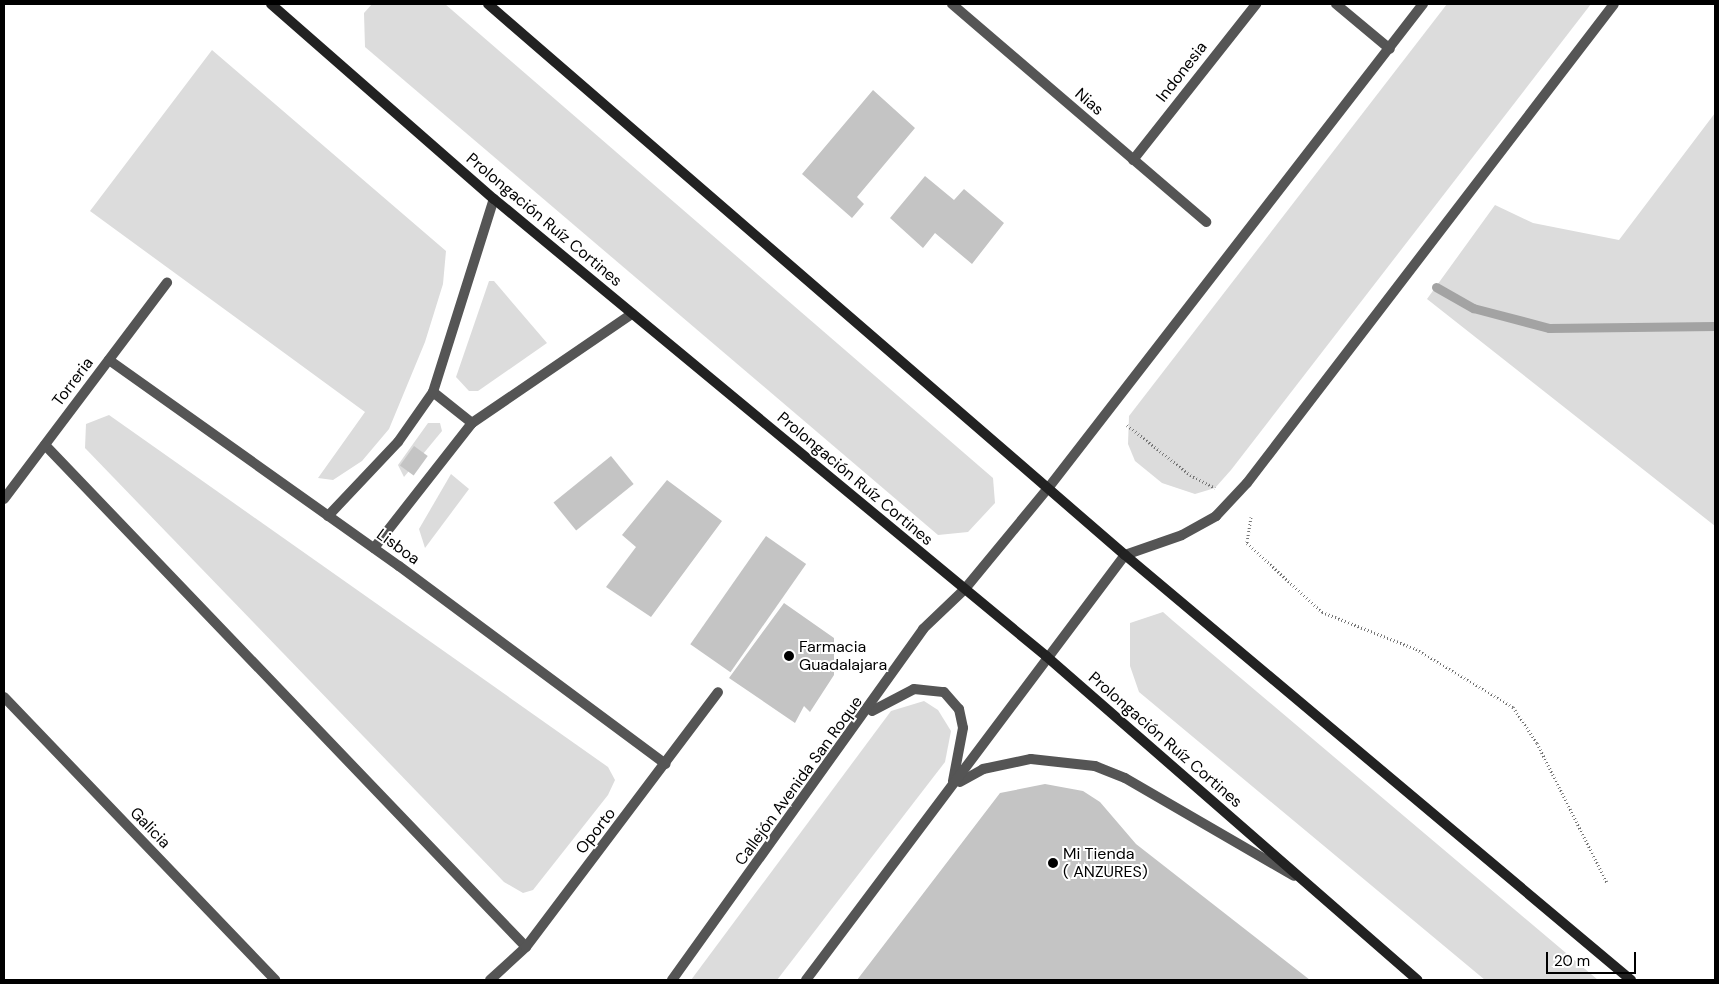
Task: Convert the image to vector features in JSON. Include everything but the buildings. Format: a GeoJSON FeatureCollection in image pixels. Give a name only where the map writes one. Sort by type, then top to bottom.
{"type":"FeatureCollection","features":[{"type":"Feature","properties":{"kind":"main road","name":"Prolongación Ruíz Cortines"},"geometry":{"type":"LineString","coordinates":[[271,4],[494,199],[1046,656],[1418,980]]}},
{"type":"Feature","properties":{"kind":"main road"},"geometry":{"type":"LineString","coordinates":[[488,4],[1049,487],[1125,555],[1631,980]]}},
{"type":"Feature","properties":{"kind":"street","name":"Nias"},"geometry":{"type":"LineString","coordinates":[[952,4],[1206,222]]}},
{"type":"Feature","properties":{"kind":"street","name":"Indonesia"},"geometry":{"type":"LineString","coordinates":[[1133,160],[1256,4]]}},
{"type":"Feature","properties":{"kind":"street"},"geometry":{"type":"LineString","coordinates":[[1336,4],[1390,49]]}},
{"type":"Feature","properties":{"kind":"street","name":"Callejón Avenida San Roque"},"geometry":{"type":"LineString","coordinates":[[672,980],[864,718],[924,629],[964,590],[1049,487],[1390,49],[1422,4]]}},
{"type":"Feature","properties":{"kind":"street"},"geometry":{"type":"LineString","coordinates":[[806,980],[949,791],[1046,656],[1125,555],[1182,535],[1216,516],[1247,483],[1614,4]]}},
{"type":"Feature","properties":{"kind":"street"},"geometry":{"type":"LineString","coordinates":[[328,516],[398,442],[433,392],[494,199]]}},
{"type":"Feature","properties":{"kind":"street","name":"Torreria"},"geometry":{"type":"LineString","coordinates":[[4,499],[167,284]]}},
{"type":"Feature","properties":{"kind":"street"},"geometry":{"type":"LineString","coordinates":[[374,548],[472,423],[632,314]]}},
{"type":"Feature","properties":{"kind":"street","name":"Lisboa"},"geometry":{"type":"LineString","coordinates":[[109,360],[374,548],[666,764]]}},
{"type":"Feature","properties":{"kind":"street"},"geometry":{"type":"LineString","coordinates":[[433,392],[472,423]]}},
{"type":"Feature","properties":{"kind":"street"},"geometry":{"type":"LineString","coordinates":[[45,445],[526,947]]}},
{"type":"Feature","properties":{"kind":"street"},"geometry":{"type":"LineString","coordinates":[[864,718],[882,702],[914,689],[936,689],[952,698],[963,728],[949,791]]}},
{"type":"Feature","properties":{"kind":"street","name":"Oporto"},"geometry":{"type":"LineString","coordinates":[[490,980],[526,947],[666,764],[718,692]]}},
{"type":"Feature","properties":{"kind":"street","name":"Galicia"},"geometry":{"type":"LineString","coordinates":[[4,697],[275,980]]}},
{"type":"Feature","properties":{"kind":"street"},"geometry":{"type":"LineString","coordinates":[[949,791],[965,778],[1009,763],[1038,759],[1095,766],[1125,778],[1305,882]]}},
{"type":"Feature","properties":{"kind":"path"},"geometry":{"type":"LineString","coordinates":[[1127,424],[1190,475],[1215,488]]}},
{"type":"Feature","properties":{"kind":"path"},"geometry":{"type":"LineString","coordinates":[[1251,517],[1247,543],[1322,612],[1416,649],[1513,707],[1537,743],[1607,883]]}},
{"type":"Feature","properties":{"kind":"shaded area"},"geometry":{"type":"Polygon","coordinates":[[[372,4],[445,4],[993,478],[995,503],[968,532],[938,535],[365,47],[364,13],[372,4]]]}},
{"type":"Feature","properties":{"kind":"shaded area"},"geometry":{"type":"Polygon","coordinates":[[[1447,4],[1591,4],[1231,470],[1215,488],[1195,494],[1162,483],[1135,461],[1128,444],[1129,416],[1447,4]]]}},
{"type":"Feature","properties":{"kind":"shaded area"},"geometry":{"type":"Polygon","coordinates":[[[212,50],[446,251],[443,284],[425,342],[389,429],[362,461],[333,480],[318,478],[365,412],[90,211],[212,50]]]}},
{"type":"Feature","properties":{"kind":"shaded area"},"geometry":{"type":"Polygon","coordinates":[[[1715,113],[1715,526],[1427,299],[1495,205],[1533,223],[1619,240],[1715,113]]]}},
{"type":"Feature","properties":{"kind":"shaded area"},"geometry":{"type":"Polygon","coordinates":[[[489,281],[494,281],[547,343],[478,391],[469,391],[456,377],[489,281]]]}},
{"type":"Feature","properties":{"kind":"shaded area"},"geometry":{"type":"Polygon","coordinates":[[[109,415],[608,767],[615,780],[608,795],[533,890],[523,893],[504,882],[85,448],[86,424],[109,415]]]}},
{"type":"Feature","properties":{"kind":"shaded area"},"geometry":{"type":"Polygon","coordinates":[[[428,423],[440,423],[442,431],[404,477],[398,465],[428,423]]]}},
{"type":"Feature","properties":{"kind":"shaded area"},"geometry":{"type":"Polygon","coordinates":[[[451,474],[469,489],[425,548],[419,529],[451,474]]]}},
{"type":"Feature","properties":{"kind":"shaded area"},"geometry":{"type":"Polygon","coordinates":[[[1163,612],[1598,980],[1485,980],[1139,692],[1130,666],[1130,623],[1163,612]]]}},
{"type":"Feature","properties":{"kind":"shaded area"},"geometry":{"type":"Polygon","coordinates":[[[924,701],[938,710],[951,731],[945,762],[777,980],[691,980],[891,711],[924,701]]]}},
{"type":"Feature","properties":{"kind":"waterway"},"geometry":{"type":"LineString","coordinates":[[1436,287],[1473,308],[1549,328],[1715,326]]}},
{"type":"Feature","properties":{"kind":"place","name":"Farmacia Guadalajara"},"geometry":{"type":"Point","coordinates":[789,656]}},
{"type":"Feature","properties":{"kind":"place","name":"Mi Tienda ( ANZURES)"},"geometry":{"type":"Point","coordinates":[1053,863]}}]}
